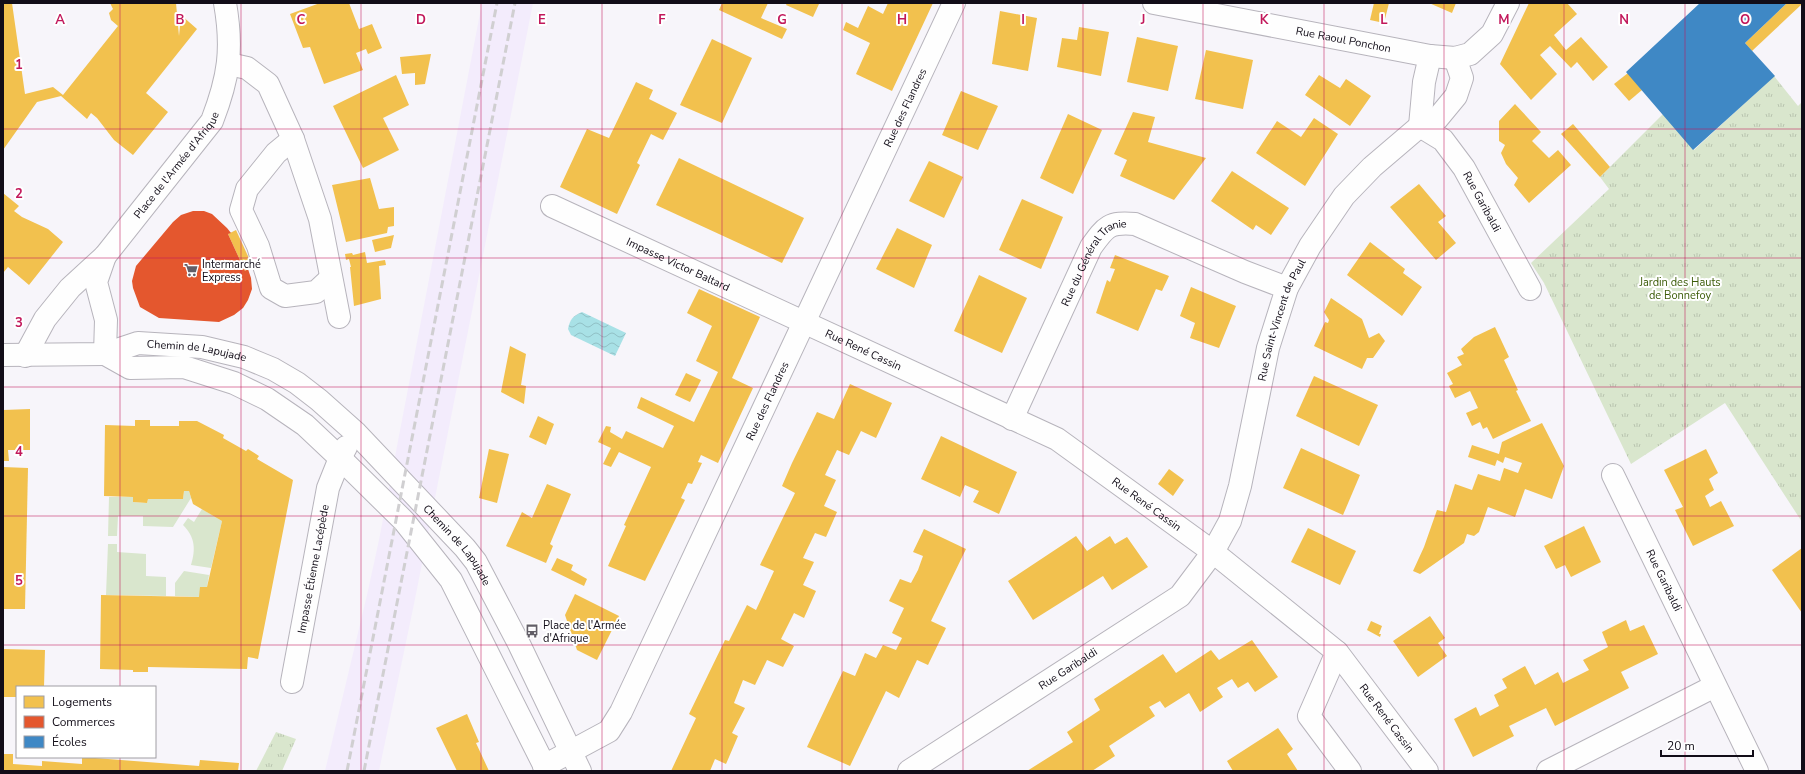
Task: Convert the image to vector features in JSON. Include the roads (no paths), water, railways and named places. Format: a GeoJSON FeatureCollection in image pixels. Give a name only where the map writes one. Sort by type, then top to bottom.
{"type":"FeatureCollection","features":[{"type":"Feature","properties":{"kind":"street"},"geometry":{"type":"LineString","coordinates":[[224,3],[229,26],[229,64],[247,68],[268,84],[293,139],[320,218],[339,317]]}},
{"type":"Feature","properties":{"kind":"street","name":"Rue des Flandres"},"geometry":{"type":"LineString","coordinates":[[545,768],[570,752],[609,731],[621,712],[954,3]]}},
{"type":"Feature","properties":{"kind":"street","name":"Rue Raoul Ponchon"},"geometry":{"type":"LineString","coordinates":[[1154,3],[1430,56],[1456,58],[1470,54],[1492,34],[1508,3]]}},
{"type":"Feature","properties":{"kind":"street"},"geometry":{"type":"LineString","coordinates":[[1420,126],[1424,82],[1430,56]]}},
{"type":"Feature","properties":{"kind":"street","name":"Rue Saint-Vincent de Paul"},"geometry":{"type":"LineString","coordinates":[[1213,552],[1230,521],[1238,493],[1268,348],[1287,288],[1310,246],[1344,196],[1372,167],[1420,126],[1437,120],[1456,96],[1462,78],[1456,58]]}},
{"type":"Feature","properties":{"kind":"street","name":"Place de l'Armée d'Afrique"},"geometry":{"type":"LineString","coordinates":[[25,356],[45,319],[70,288],[105,256],[212,121],[220,99],[229,64]]}},
{"type":"Feature","properties":{"kind":"street","name":"Rue Garibaldi"},"geometry":{"type":"LineString","coordinates":[[1420,126],[1443,140],[1464,168],[1530,289]]}},
{"type":"Feature","properties":{"kind":"street"},"geometry":{"type":"LineString","coordinates":[[293,139],[276,153],[247,190],[241,210],[258,246],[271,288],[285,296],[316,292],[331,278]]}},
{"type":"Feature","properties":{"kind":"street","name":"Impasse Victor Baltard"},"geometry":{"type":"LineString","coordinates":[[552,206],[804,321]]}},
{"type":"Feature","properties":{"kind":"street","name":"Rue du Général Tranie"},"geometry":{"type":"LineString","coordinates":[[1012,419],[1091,247],[1102,231],[1117,223],[1135,224],[1245,272],[1287,288]]}},
{"type":"Feature","properties":{"kind":"street","name":"Place de l'Armée d'Afrique"},"geometry":{"type":"LineString","coordinates":[[105,256],[96,282],[106,320],[105,354]]}},
{"type":"Feature","properties":{"kind":"street","name":"Rue René Cassin"},"geometry":{"type":"LineString","coordinates":[[804,321],[1012,419],[1057,438],[1213,552],[1337,652],[1426,771]]}},
{"type":"Feature","properties":{"kind":"street","name":"Chemin de Lapujade"},"geometry":{"type":"LineString","coordinates":[[105,354],[138,343],[202,347],[244,357],[273,369],[297,383],[356,433],[465,548],[476,562],[519,644],[580,771]]}},
{"type":"Feature","properties":{"kind":"street"},"geometry":{"type":"LineString","coordinates":[[3,355],[25,356],[105,354]]}},
{"type":"Feature","properties":{"kind":"street","name":"Chemin de Lapujade"},"geometry":{"type":"LineString","coordinates":[[105,354],[130,368],[184,368],[234,383],[267,399],[305,425],[404,521],[451,580],[545,768]]}},
{"type":"Feature","properties":{"kind":"street","name":"Impasse Étienne Lacépède"},"geometry":{"type":"LineString","coordinates":[[292,682],[328,488],[340,458],[356,433]]}},
{"type":"Feature","properties":{"kind":"street","name":"Rue Garibaldi"},"geometry":{"type":"LineString","coordinates":[[1613,475],[1757,771]]}},
{"type":"Feature","properties":{"kind":"street","name":"Rue Garibaldi"},"geometry":{"type":"LineString","coordinates":[[909,771],[1180,596],[1213,552]]}},
{"type":"Feature","properties":{"kind":"street"},"geometry":{"type":"LineString","coordinates":[[1337,652],[1309,716],[1350,771]]}},
{"type":"Feature","properties":{"kind":"street"},"geometry":{"type":"LineString","coordinates":[[1548,771],[1715,686]]}},
{"type":"Feature","properties":{"kind":"water"},"geometry":{"type":"Polygon","coordinates":[[[582,312],[626,333],[615,356],[571,335],[568,329],[571,320],[574,316],[582,312]]]}},
{"type":"Feature","properties":{"kind":"railway"},"geometry":{"type":"LineString","coordinates":[[347,771],[497,3]]}},
{"type":"Feature","properties":{"kind":"railway"},"geometry":{"type":"LineString","coordinates":[[364,771],[515,3]]}},
{"type":"Feature","properties":{"kind":"place","name":"Intermarché Express"},"geometry":{"type":"Point","coordinates":[191,270]}},
{"type":"Feature","properties":{"kind":"place","name":"Place de l'Armée d'Afrique"},"geometry":{"type":"Point","coordinates":[532,631]}},
{"type":"Feature","properties":{"kind":"park label","name":"Jardin des Hauts de Bonnefoy"},"geometry":{"type":"Point","coordinates":[1680,288]}}]}
